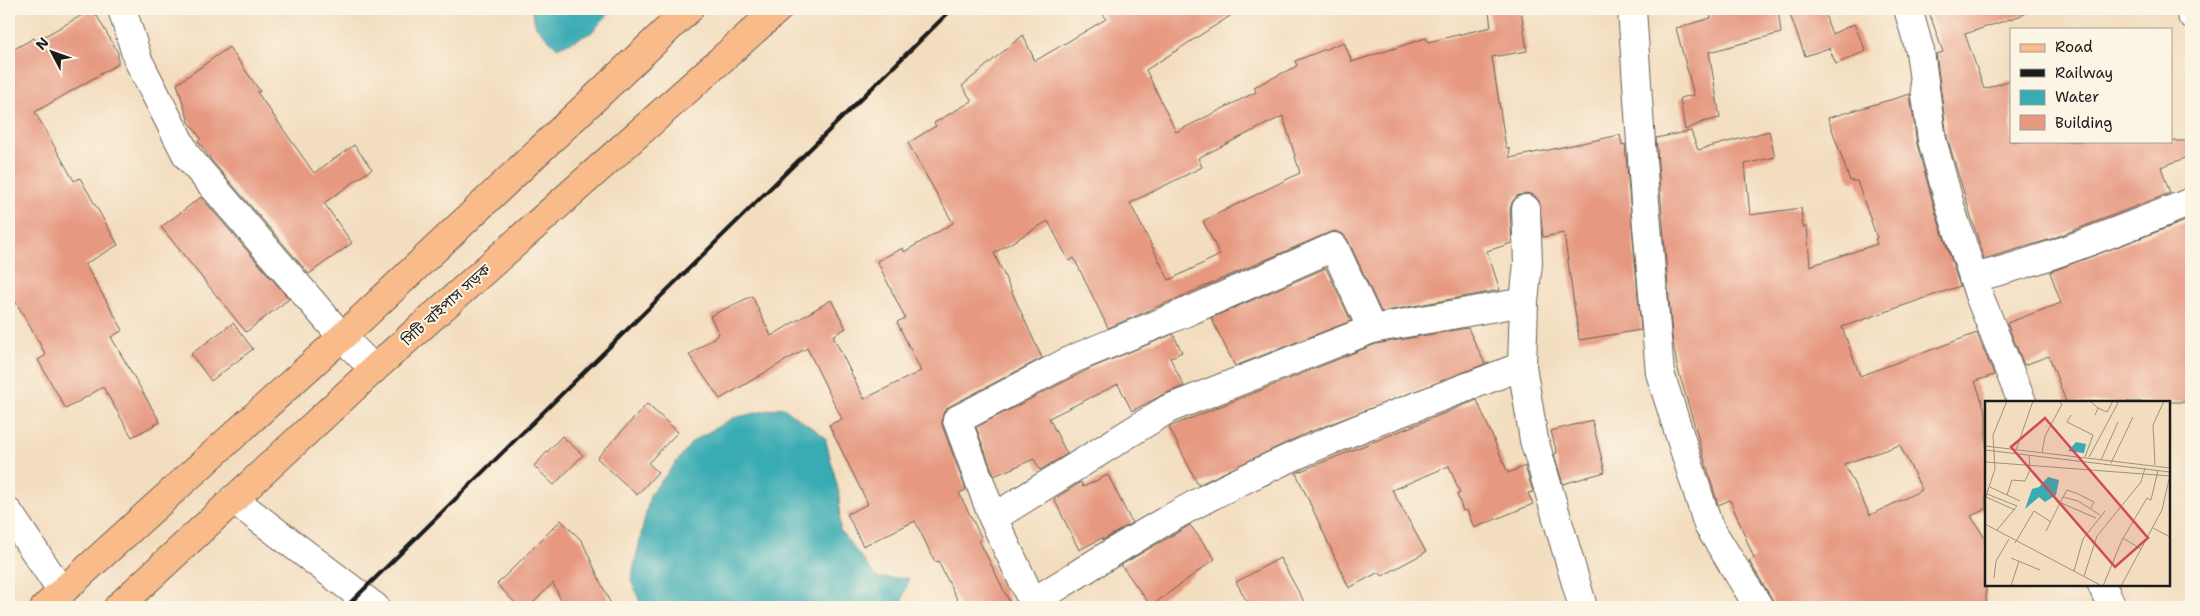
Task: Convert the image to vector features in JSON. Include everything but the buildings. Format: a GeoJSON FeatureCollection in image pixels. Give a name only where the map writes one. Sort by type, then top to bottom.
{"type":"FeatureCollection","features":[{"type":"Feature","properties":{"kind":"main road"},"geometry":{"type":"LineString","coordinates":[[53,599],[342,338],[689,9]]}},
{"type":"Feature","properties":{"kind":"main road","name":"সিটি বাইপাস সড়ক"},"geometry":{"type":"LineString","coordinates":[[118,607],[374,369],[778,9]]}},
{"type":"Feature","properties":{"kind":"street"},"geometry":{"type":"LineString","coordinates":[[122,9],[138,60],[187,156],[342,338],[374,369]]}},
{"type":"Feature","properties":{"kind":"street"},"geometry":{"type":"LineString","coordinates":[[1632,9],[1645,203],[1660,373],[1708,525],[1759,607]]}},
{"type":"Feature","properties":{"kind":"street"},"geometry":{"type":"LineString","coordinates":[[1908,9],[1920,51],[1932,140],[1951,209],[1973,278],[2022,401]]}},
{"type":"Feature","properties":{"kind":"street"},"geometry":{"type":"LineString","coordinates":[[2189,9],[2191,14]]}},
{"type":"Feature","properties":{"kind":"street"},"geometry":{"type":"LineString","coordinates":[[1973,278],[2071,249],[2191,202]]}},
{"type":"Feature","properties":{"kind":"street"},"geometry":{"type":"LineString","coordinates":[[1526,209],[1528,263],[1524,302],[1522,366],[1534,440],[1584,607]]}},
{"type":"Feature","properties":{"kind":"street"},"geometry":{"type":"LineString","coordinates":[[1372,329],[1334,247],[1187,312],[1073,359],[957,420],[993,518],[1034,605],[1135,538],[1243,480],[1327,441],[1522,366]]}},
{"type":"Feature","properties":{"kind":"street"},"geometry":{"type":"LineString","coordinates":[[993,518],[1168,409],[1372,329],[1524,302]]}},
{"type":"Feature","properties":{"kind":"street"},"geometry":{"type":"LineString","coordinates":[[233,499],[375,607]]}},
{"type":"Feature","properties":{"kind":"street"},"geometry":{"type":"LineString","coordinates":[[9,513],[53,599]]}},
{"type":"Feature","properties":{"kind":"street"},"geometry":{"type":"LineString","coordinates":[[2102,586],[2112,607]]}},
{"type":"Feature","properties":{"kind":"water"},"geometry":{"type":"Polygon","coordinates":[[[531,9],[613,9],[591,33],[557,48],[536,27],[531,9]]]}},
{"type":"Feature","properties":{"kind":"water"},"geometry":{"type":"Polygon","coordinates":[[[782,407],[825,437],[839,493],[840,530],[877,578],[909,578],[901,606],[642,607],[631,580],[650,495],[693,441],[733,418],[782,407]]]}},
{"type":"Feature","properties":{"kind":"railway"},"geometry":{"type":"LineString","coordinates":[[346,607],[952,9]]}}]}
